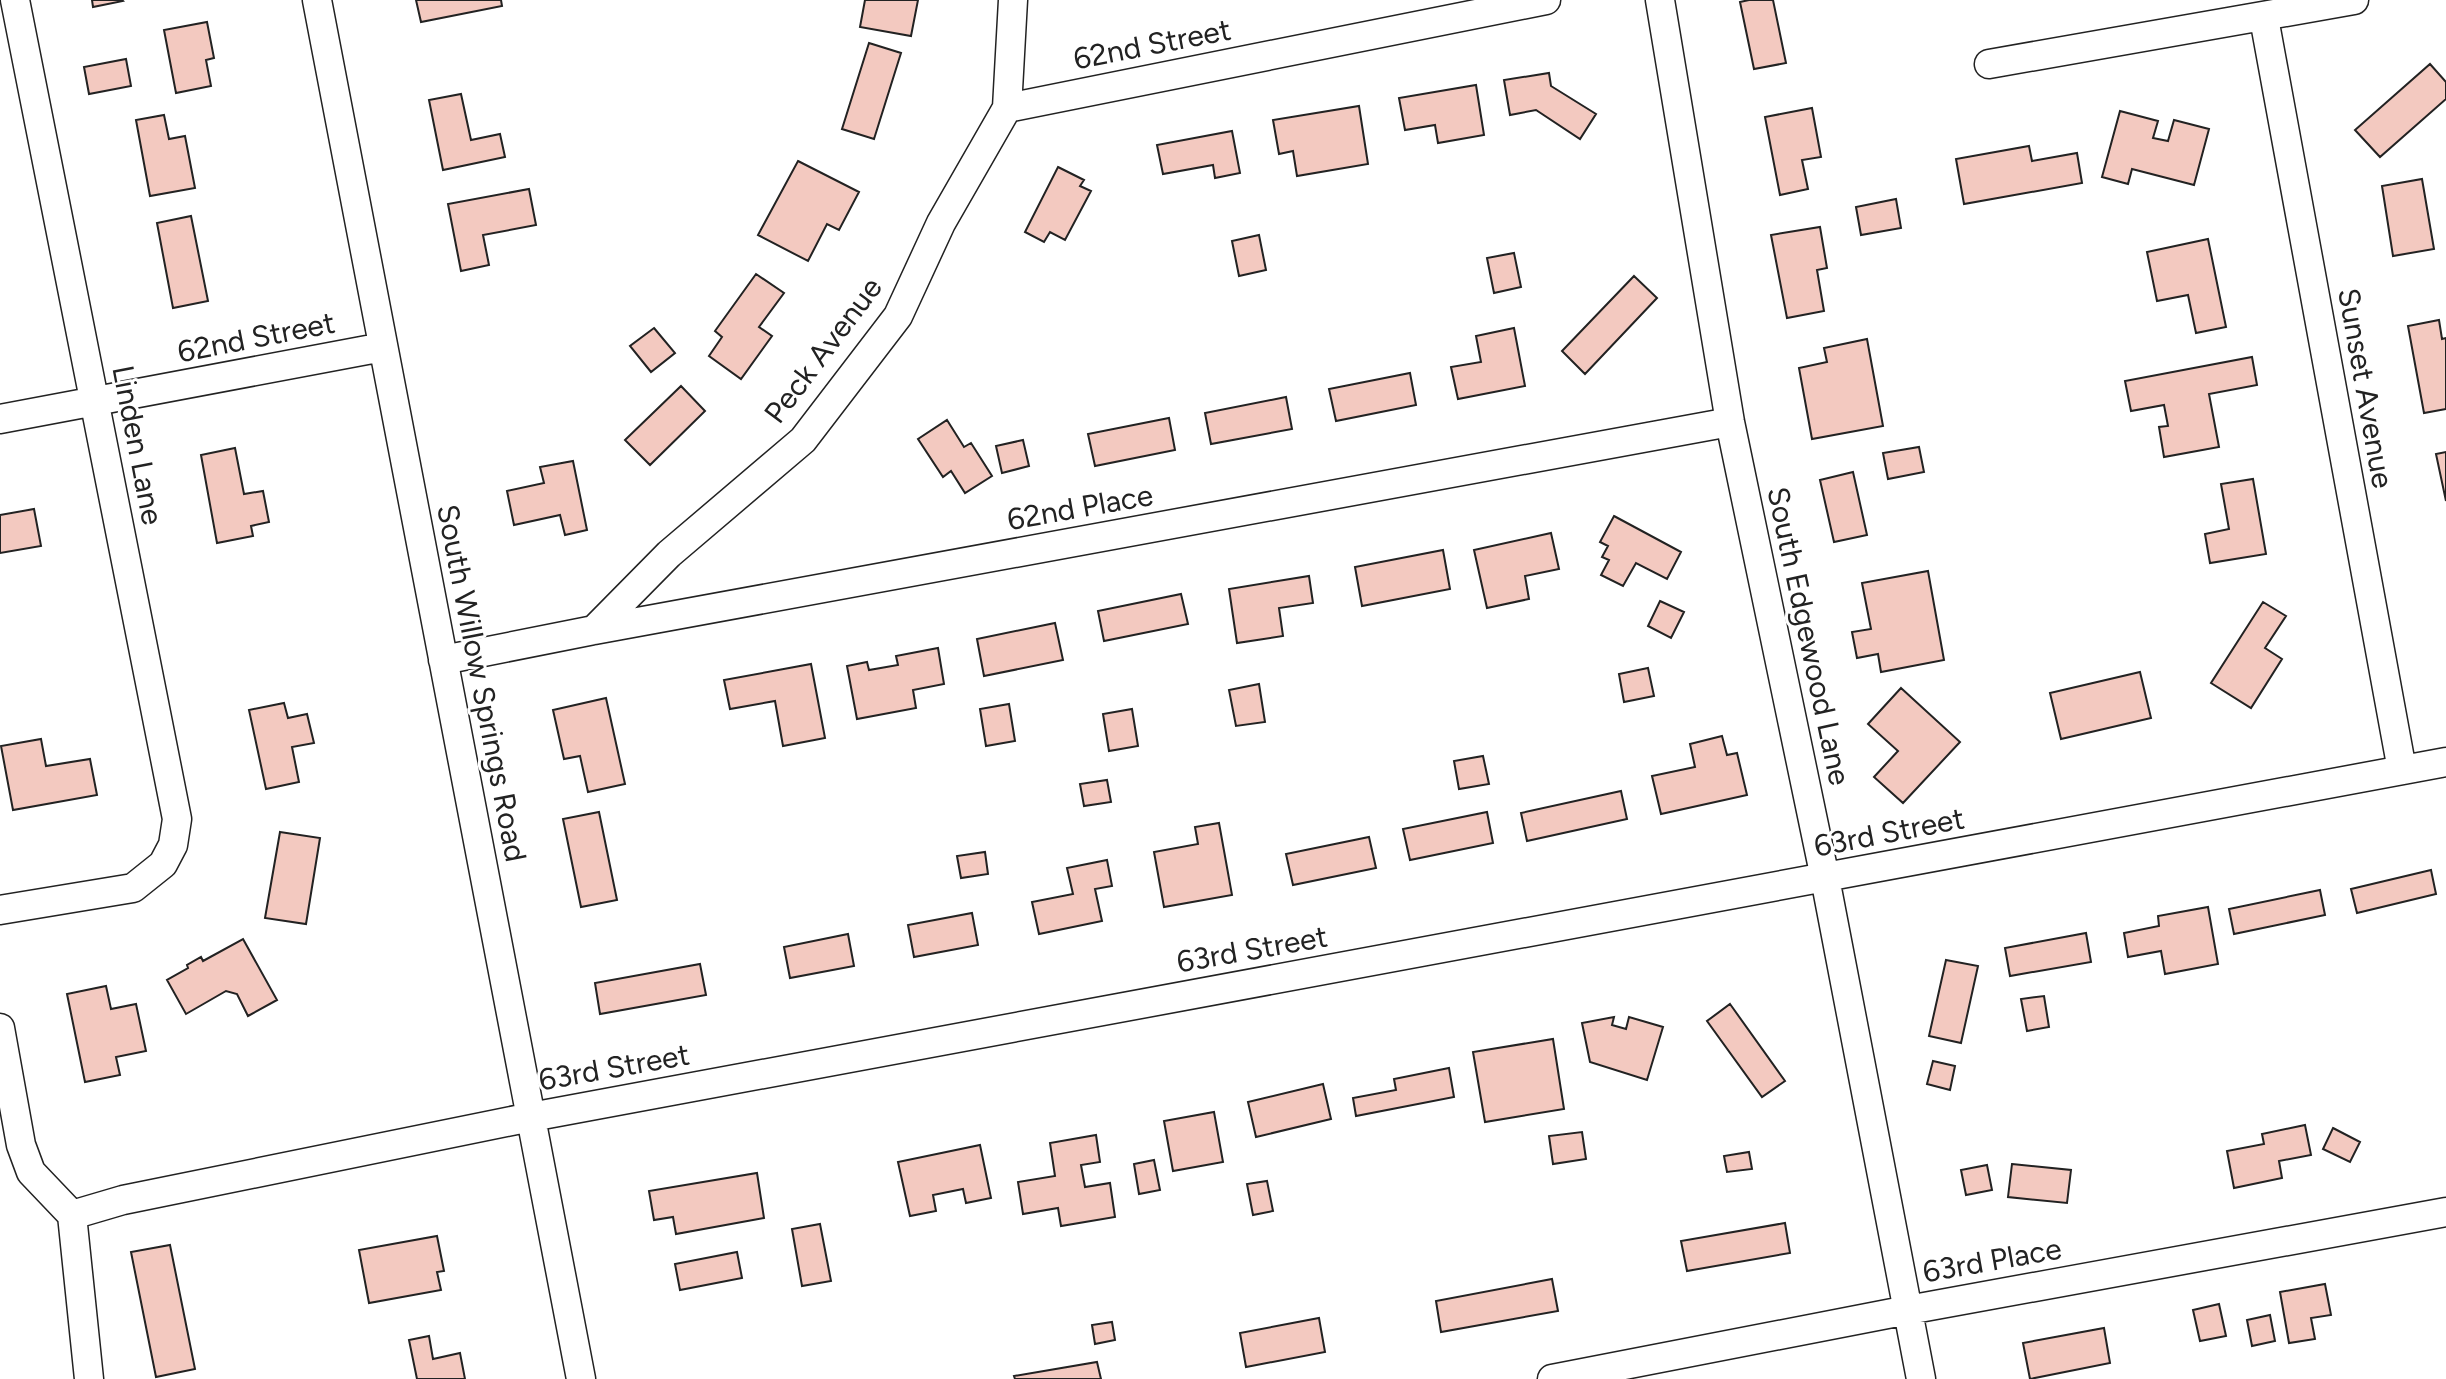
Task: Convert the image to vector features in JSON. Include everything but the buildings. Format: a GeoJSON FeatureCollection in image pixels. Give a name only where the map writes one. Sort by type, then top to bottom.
{"type":"FeatureCollection","features":[{"type":"Feature","properties":{"kind":"street","name":"Linden Lane"},"geometry":{"type":"LineString","coordinates":[[0,910],[133,888],[163,864],[173,845],[177,819],[15,0]]}},
{"type":"Feature","properties":{"kind":"street","name":"South Willow Springs Road"},"geometry":{"type":"LineString","coordinates":[[317,0],[581,1379]]}},
{"type":"Feature","properties":{"kind":"street","name":"Peck Avenue"},"geometry":{"type":"LineString","coordinates":[[594,630],[669,554],[803,440],[898,316],[941,223],[1007,108],[1013,0]]}},
{"type":"Feature","properties":{"kind":"street","name":"62nd Street"},"geometry":{"type":"LineString","coordinates":[[1007,108],[1546,0]]}},
{"type":"Feature","properties":{"kind":"street","name":"South Edgewood Lane"},"geometry":{"type":"LineString","coordinates":[[1660,0],[1730,422],[1825,878],[1921,1379]]}},
{"type":"Feature","properties":{"kind":"street"},"geometry":{"type":"LineString","coordinates":[[1989,64],[2354,0]]}},
{"type":"Feature","properties":{"kind":"street","name":"Sunset Avenue"},"geometry":{"type":"LineString","coordinates":[[2264,18],[2402,770]]}},
{"type":"Feature","properties":{"kind":"street","name":"62nd Street"},"geometry":{"type":"LineString","coordinates":[[0,419],[383,347]]}},
{"type":"Feature","properties":{"kind":"street","name":"62nd Place"},"geometry":{"type":"LineString","coordinates":[[443,660],[1730,422]]}},
{"type":"Feature","properties":{"kind":"street","name":"63rd Street"},"geometry":{"type":"LineString","coordinates":[[72,1215],[123,1200],[531,1117],[2446,762]]}},
{"type":"Feature","properties":{"kind":"street"},"geometry":{"type":"LineString","coordinates":[[0,1028],[21,1145],[31,1172],[72,1215],[89,1379]]}},
{"type":"Feature","properties":{"kind":"street","name":"63rd Place"},"geometry":{"type":"LineString","coordinates":[[1552,1379],[1908,1310],[2446,1212]]}}]}
